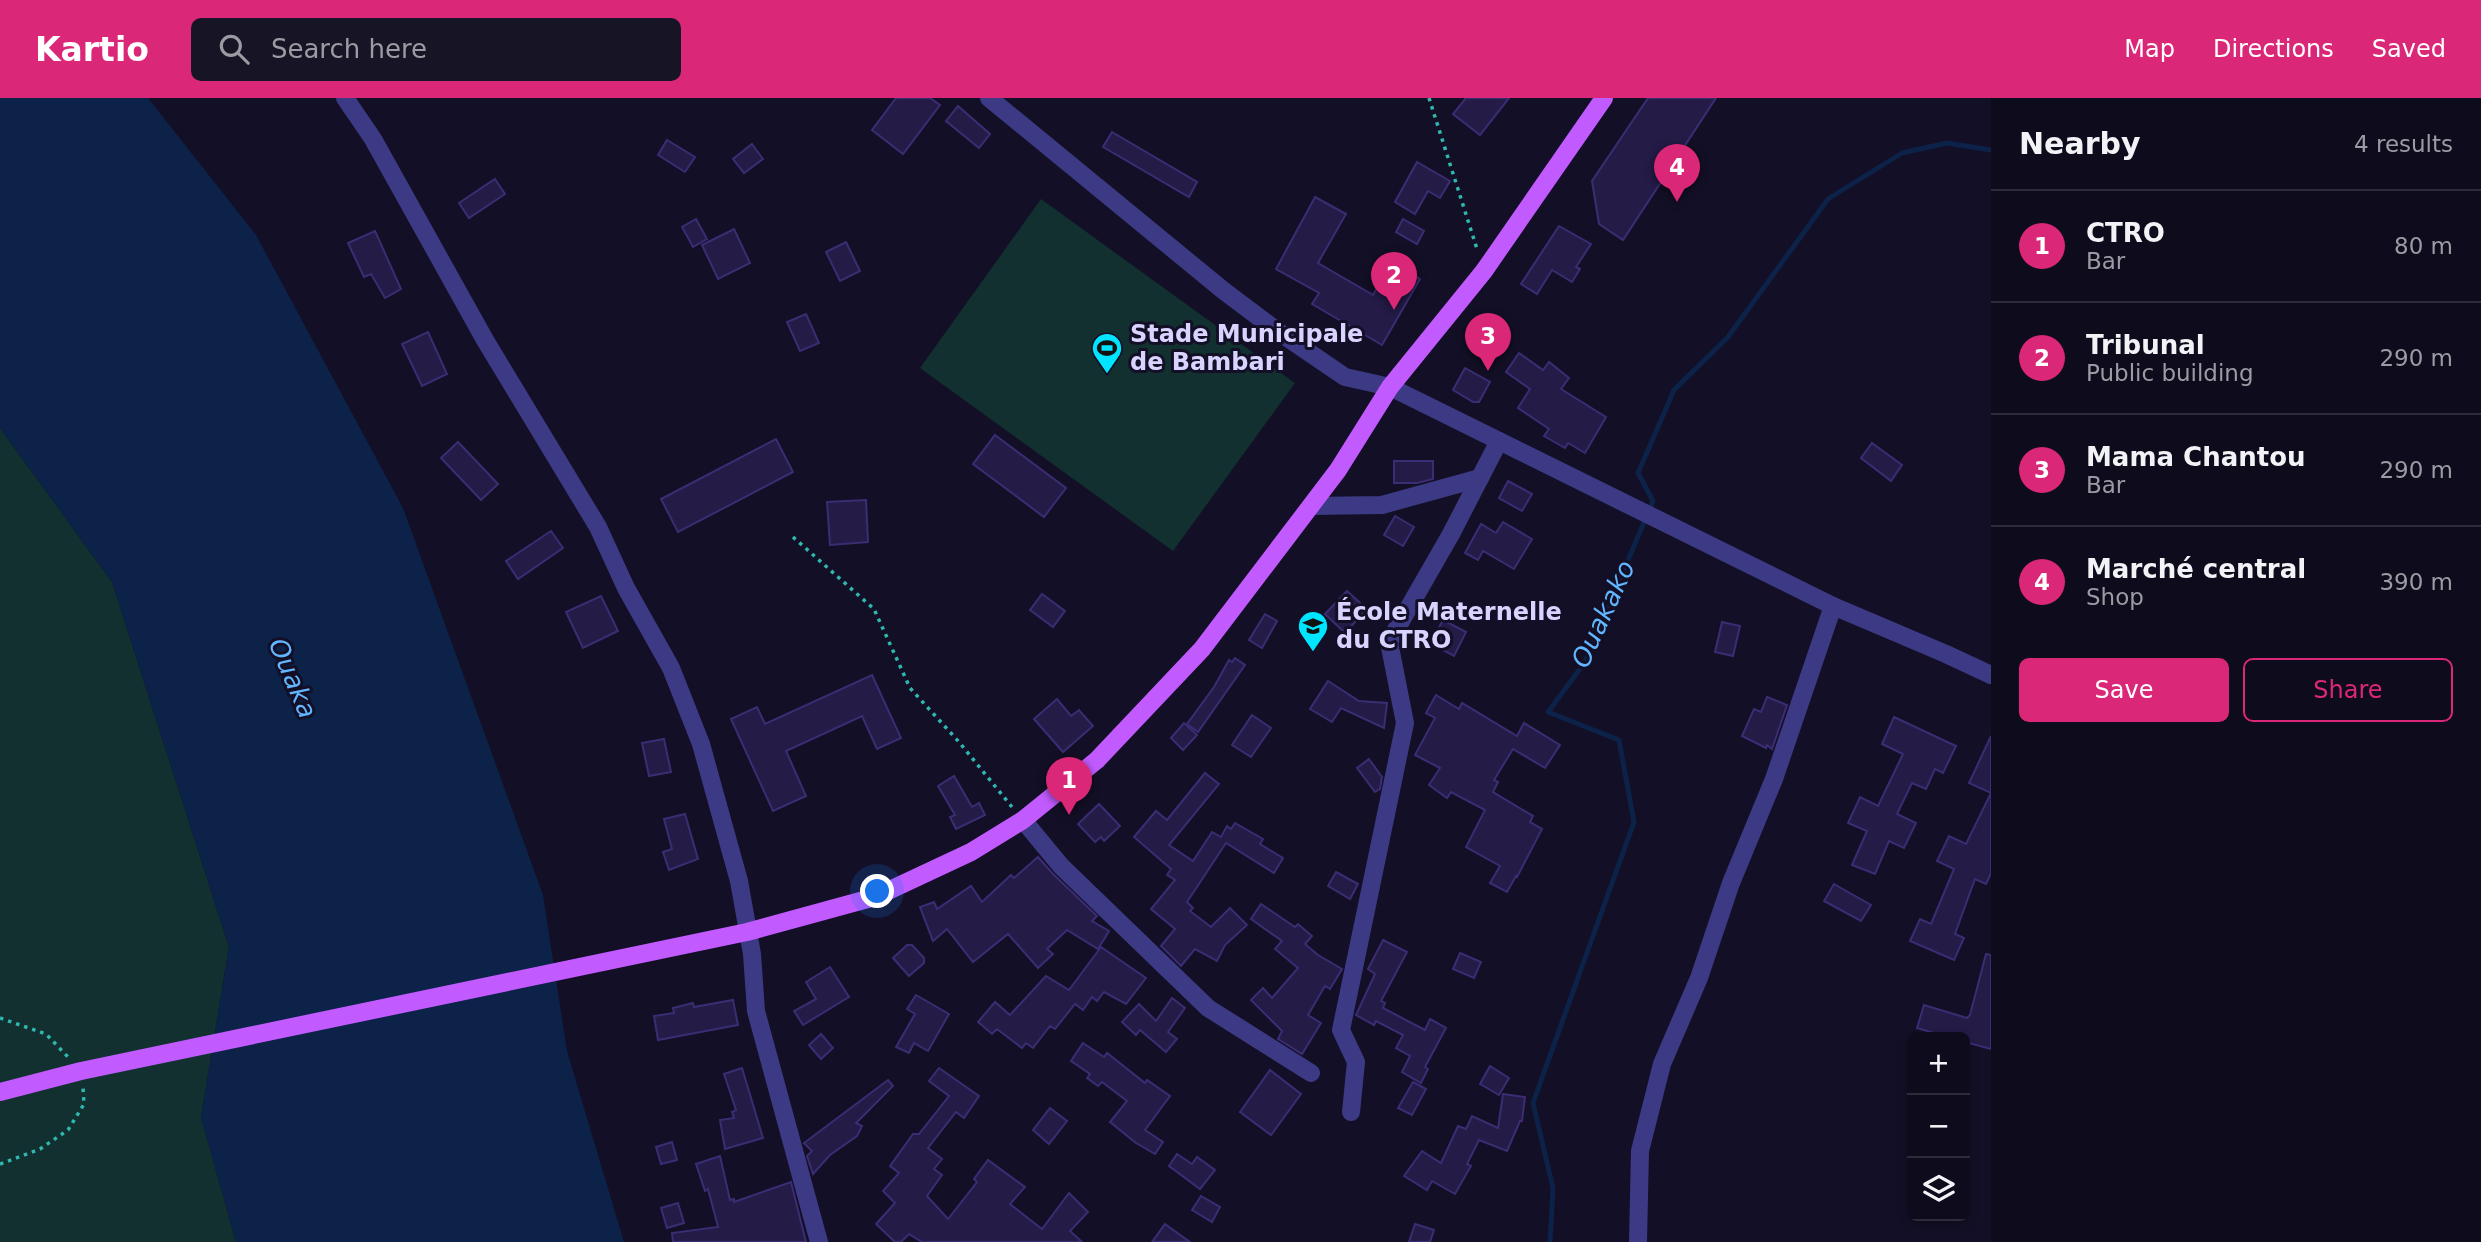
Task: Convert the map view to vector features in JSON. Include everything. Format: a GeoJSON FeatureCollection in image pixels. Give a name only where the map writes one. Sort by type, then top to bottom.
{"type":"FeatureCollection","features":[{"type":"Feature","properties":{"kind":"main road"},"geometry":{"type":"LineString","coordinates":[[0,1092],[81,1071],[747,932],[875,897],[971,852],[1023,820],[1097,760],[1202,649],[1338,470],[1390,387],[1484,271],[1605,98]]}},
{"type":"Feature","properties":{"kind":"street"},"geometry":{"type":"LineString","coordinates":[[345,98],[373,139],[485,340],[598,527],[626,588],[671,668],[701,744],[739,881],[752,954],[755,1011],[818,1242]]}},
{"type":"Feature","properties":{"kind":"street"},"geometry":{"type":"LineString","coordinates":[[989,98],[1224,291],[1345,377],[1390,387],[1833,606],[1991,675]]}},
{"type":"Feature","properties":{"kind":"street"},"geometry":{"type":"LineString","coordinates":[[1351,1112],[1356,1062],[1341,1030],[1405,723],[1389,642],[1451,534],[1499,441]]}},
{"type":"Feature","properties":{"kind":"street"},"geometry":{"type":"LineString","coordinates":[[1311,506],[1382,505],[1480,478]]}},
{"type":"Feature","properties":{"kind":"street"},"geometry":{"type":"LineString","coordinates":[[1638,1242],[1640,1151],[1662,1063],[1699,978],[1731,883],[1774,779],[1833,606]]}},
{"type":"Feature","properties":{"kind":"street"},"geometry":{"type":"LineString","coordinates":[[1023,820],[1061,866],[1208,1008],[1311,1073]]}},
{"type":"Feature","properties":{"kind":"path"},"geometry":{"type":"LineString","coordinates":[[1429,98],[1484,271]]}},
{"type":"Feature","properties":{"kind":"path"},"geometry":{"type":"LineString","coordinates":[[793,537],[874,609],[910,688],[959,742],[1023,820]]}},
{"type":"Feature","properties":{"kind":"green space","name":"Stade Municipale de Bambari"},"geometry":{"type":"Polygon","coordinates":[[[1041,199],[1295,383],[1173,551],[920,368],[1041,199]]]}},
{"type":"Feature","properties":{"kind":"green space"},"geometry":{"type":"Polygon","coordinates":[[[0,428],[112,582],[229,947],[201,1117],[236,1242],[0,1242],[0,428]]]}},
{"type":"Feature","properties":{"kind":"water","name":"Ouaka"},"geometry":{"type":"Polygon","coordinates":[[[0,98],[148,98],[256,235],[403,508],[543,895],[567,1051],[624,1242],[236,1242],[201,1117],[229,947],[112,582],[0,428],[0,98]]]}},
{"type":"Feature","properties":{"kind":"building"},"geometry":{"type":"Polygon","coordinates":[[[896,98],[930,98],[940,105],[903,154],[872,130],[896,98]]]}},
{"type":"Feature","properties":{"kind":"building"},"geometry":{"type":"Polygon","coordinates":[[[1466,98],[1509,98],[1480,135],[1453,114],[1466,98]]]}},
{"type":"Feature","properties":{"kind":"building"},"geometry":{"type":"Polygon","coordinates":[[[1648,98],[1716,98],[1623,240],[1599,224],[1592,181],[1648,98]]]}},
{"type":"Feature","properties":{"kind":"building"},"geometry":{"type":"Polygon","coordinates":[[[958,106],[990,134],[979,148],[946,121],[958,106]]]}},
{"type":"Feature","properties":{"kind":"building"},"geometry":{"type":"Polygon","coordinates":[[[1112,132],[1197,182],[1189,197],[1103,147],[1112,132]]]}},
{"type":"Feature","properties":{"kind":"building"},"geometry":{"type":"Polygon","coordinates":[[[667,140],[695,157],[685,172],[658,155],[667,140]]]}},
{"type":"Feature","properties":{"kind":"building"},"geometry":{"type":"Polygon","coordinates":[[[752,144],[763,159],[744,173],[733,159],[752,144]]]}},
{"type":"Feature","properties":{"kind":"building"},"geometry":{"type":"Polygon","coordinates":[[[1417,162],[1450,181],[1440,198],[1428,191],[1415,214],[1395,202],[1417,162]]]}},
{"type":"Feature","properties":{"kind":"building"},"geometry":{"type":"Polygon","coordinates":[[[495,179],[505,194],[469,218],[459,203],[495,179]]]}},
{"type":"Feature","properties":{"kind":"building"},"geometry":{"type":"Polygon","coordinates":[[[1315,197],[1346,214],[1318,263],[1373,295],[1392,262],[1420,279],[1382,345],[1312,304],[1319,293],[1276,269],[1315,197]]]}},
{"type":"Feature","properties":{"kind":"building"},"geometry":{"type":"Polygon","coordinates":[[[696,219],[707,239],[693,247],[682,227],[696,219]]]}},
{"type":"Feature","properties":{"kind":"building"},"geometry":{"type":"Polygon","coordinates":[[[1403,219],[1424,231],[1417,244],[1396,232],[1403,219]]]}},
{"type":"Feature","properties":{"kind":"building"},"geometry":{"type":"Polygon","coordinates":[[[1559,226],[1591,244],[1576,267],[1580,269],[1572,282],[1552,270],[1537,294],[1521,284],[1559,226]]]}},
{"type":"Feature","properties":{"kind":"building"},"geometry":{"type":"Polygon","coordinates":[[[734,229],[750,263],[718,279],[702,245],[734,229]]]}},
{"type":"Feature","properties":{"kind":"building"},"geometry":{"type":"Polygon","coordinates":[[[375,231],[401,289],[385,298],[371,274],[364,277],[348,243],[375,231]]]}},
{"type":"Feature","properties":{"kind":"building"},"geometry":{"type":"Polygon","coordinates":[[[846,242],[860,271],[840,281],[826,252],[846,242]]]}},
{"type":"Feature","properties":{"kind":"building"},"geometry":{"type":"Polygon","coordinates":[[[806,314],[819,343],[800,351],[787,322],[806,314]]]}},
{"type":"Feature","properties":{"kind":"building"},"geometry":{"type":"Polygon","coordinates":[[[428,332],[447,374],[422,386],[402,344],[428,332]]]}},
{"type":"Feature","properties":{"kind":"building"},"geometry":{"type":"Polygon","coordinates":[[[1519,353],[1543,370],[1549,362],[1569,378],[1561,389],[1606,417],[1585,453],[1568,443],[1565,448],[1544,436],[1549,429],[1518,408],[1530,389],[1506,372],[1519,353]]]}},
{"type":"Feature","properties":{"kind":"building"},"geometry":{"type":"Polygon","coordinates":[[[1465,368],[1490,382],[1479,402],[1473,402],[1453,390],[1465,368]]]}},
{"type":"Feature","properties":{"kind":"building"},"geometry":{"type":"Polygon","coordinates":[[[995,435],[1066,488],[1044,517],[973,464],[995,435]]]}},
{"type":"Feature","properties":{"kind":"building"},"geometry":{"type":"Polygon","coordinates":[[[776,439],[793,472],[678,532],[661,499],[776,439]]]}},
{"type":"Feature","properties":{"kind":"building"},"geometry":{"type":"Polygon","coordinates":[[[458,442],[498,484],[481,500],[441,458],[458,442]]]}},
{"type":"Feature","properties":{"kind":"building"},"geometry":{"type":"Polygon","coordinates":[[[1872,443],[1902,465],[1891,481],[1861,458],[1872,443]]]}},
{"type":"Feature","properties":{"kind":"building"},"geometry":{"type":"Polygon","coordinates":[[[1394,461],[1433,461],[1433,479],[1417,483],[1394,483],[1394,461]]]}},
{"type":"Feature","properties":{"kind":"building"},"geometry":{"type":"Polygon","coordinates":[[[1508,481],[1532,494],[1522,511],[1499,498],[1508,481]]]}},
{"type":"Feature","properties":{"kind":"building"},"geometry":{"type":"Polygon","coordinates":[[[866,500],[868,542],[830,545],[827,502],[866,500]]]}},
{"type":"Feature","properties":{"kind":"building"},"geometry":{"type":"Polygon","coordinates":[[[1395,516],[1414,527],[1403,546],[1384,535],[1395,516]]]}},
{"type":"Feature","properties":{"kind":"building"},"geometry":{"type":"Polygon","coordinates":[[[1503,522],[1532,539],[1514,569],[1483,551],[1478,560],[1465,553],[1481,524],[1496,533],[1503,522]]]}},
{"type":"Feature","properties":{"kind":"building"},"geometry":{"type":"Polygon","coordinates":[[[551,531],[563,548],[518,579],[506,561],[551,531]]]}},
{"type":"Feature","properties":{"kind":"building"},"geometry":{"type":"Polygon","coordinates":[[[1347,591],[1367,609],[1345,633],[1325,614],[1347,591]]]}},
{"type":"Feature","properties":{"kind":"building"},"geometry":{"type":"Polygon","coordinates":[[[1042,594],[1065,611],[1053,627],[1030,610],[1042,594]]]}},
{"type":"Feature","properties":{"kind":"building"},"geometry":{"type":"Polygon","coordinates":[[[601,596],[618,631],[583,648],[566,612],[601,596]]]}},
{"type":"Feature","properties":{"kind":"building"},"geometry":{"type":"Polygon","coordinates":[[[1265,614],[1277,621],[1262,648],[1249,640],[1265,614]]]}},
{"type":"Feature","properties":{"kind":"building"},"geometry":{"type":"Polygon","coordinates":[[[1443,620],[1466,632],[1454,656],[1430,643],[1443,620]]]}},
{"type":"Feature","properties":{"kind":"building"},"geometry":{"type":"Polygon","coordinates":[[[1722,622],[1740,626],[1733,656],[1715,652],[1722,622]]]}},
{"type":"Feature","properties":{"kind":"building"},"geometry":{"type":"Polygon","coordinates":[[[1235,658],[1245,665],[1198,732],[1187,724],[1214,687],[1229,660],[1232,662],[1235,658]]]}},
{"type":"Feature","properties":{"kind":"building"},"geometry":{"type":"Polygon","coordinates":[[[872,675],[901,738],[877,749],[862,716],[786,751],[806,796],[773,811],[731,719],[757,707],[765,724],[872,675]]]}},
{"type":"Feature","properties":{"kind":"building"},"geometry":{"type":"Polygon","coordinates":[[[1328,681],[1359,701],[1387,703],[1384,728],[1341,708],[1332,722],[1310,709],[1328,681]]]}},
{"type":"Feature","properties":{"kind":"building"},"geometry":{"type":"Polygon","coordinates":[[[1436,695],[1459,709],[1462,703],[1517,736],[1524,723],[1560,745],[1545,768],[1513,749],[1494,780],[1498,782],[1493,792],[1533,816],[1530,822],[1542,829],[1507,892],[1490,883],[1500,866],[1466,847],[1485,810],[1451,792],[1447,798],[1429,785],[1440,768],[1415,755],[1435,718],[1426,713],[1436,695]]]}},
{"type":"Feature","properties":{"kind":"building"},"geometry":{"type":"Polygon","coordinates":[[[1767,697],[1787,705],[1772,749],[1742,736],[1754,709],[1761,712],[1767,697]]]}},
{"type":"Feature","properties":{"kind":"building"},"geometry":{"type":"Polygon","coordinates":[[[1057,699],[1071,716],[1079,710],[1093,726],[1063,752],[1034,719],[1057,699]]]}},
{"type":"Feature","properties":{"kind":"building"},"geometry":{"type":"Polygon","coordinates":[[[1252,715],[1271,728],[1251,757],[1232,745],[1252,715]]]}},
{"type":"Feature","properties":{"kind":"building"},"geometry":{"type":"Polygon","coordinates":[[[1894,717],[1956,746],[1943,773],[1935,769],[1926,789],[1912,783],[1897,814],[1916,823],[1904,848],[1889,841],[1875,874],[1852,865],[1867,831],[1848,823],[1860,797],[1878,806],[1903,754],[1882,744],[1894,717]]]}},
{"type":"Feature","properties":{"kind":"building"},"geometry":{"type":"Polygon","coordinates":[[[1184,723],[1197,735],[1183,750],[1171,738],[1184,723]]]}},
{"type":"Feature","properties":{"kind":"building"},"geometry":{"type":"Polygon","coordinates":[[[1991,736],[1991,793],[1969,783],[1991,736]]]}},
{"type":"Feature","properties":{"kind":"building"},"geometry":{"type":"Polygon","coordinates":[[[664,739],[671,772],[649,776],[642,743],[664,739]]]}},
{"type":"Feature","properties":{"kind":"building"},"geometry":{"type":"Polygon","coordinates":[[[1369,759],[1382,777],[1380,789],[1375,792],[1357,768],[1369,759]]]}},
{"type":"Feature","properties":{"kind":"building"},"geometry":{"type":"Polygon","coordinates":[[[1205,773],[1219,784],[1169,845],[1193,861],[1212,832],[1221,837],[1227,826],[1231,829],[1235,823],[1263,839],[1260,844],[1283,858],[1274,873],[1226,843],[1187,902],[1193,908],[1190,911],[1211,927],[1230,908],[1247,925],[1225,945],[1217,961],[1195,949],[1181,966],[1161,946],[1175,929],[1151,909],[1175,880],[1167,875],[1171,869],[1134,837],[1156,811],[1167,820],[1205,773]]]}},
{"type":"Feature","properties":{"kind":"building"},"geometry":{"type":"Polygon","coordinates":[[[954,776],[972,807],[979,803],[985,815],[956,829],[950,817],[955,815],[938,786],[954,776]]]}},
{"type":"Feature","properties":{"kind":"building"},"geometry":{"type":"Polygon","coordinates":[[[1991,793],[1991,873],[1986,884],[1975,879],[1955,934],[1964,938],[1954,960],[1910,941],[1920,919],[1931,924],[1954,869],[1937,861],[1949,836],[1966,844],[1991,793]]]}},
{"type":"Feature","properties":{"kind":"building"},"geometry":{"type":"Polygon","coordinates":[[[1099,804],[1120,826],[1104,841],[1101,837],[1095,842],[1078,824],[1099,804]]]}},
{"type":"Feature","properties":{"kind":"building"},"geometry":{"type":"Polygon","coordinates":[[[685,814],[698,859],[669,870],[663,852],[672,849],[664,819],[685,814]]]}},
{"type":"Feature","properties":{"kind":"building"},"geometry":{"type":"Polygon","coordinates":[[[1038,857],[1097,916],[1092,921],[1109,931],[1098,949],[1067,930],[1047,949],[1053,954],[1038,968],[1008,934],[973,962],[947,929],[933,941],[920,907],[934,902],[937,909],[971,886],[982,902],[1011,875],[1014,878],[1038,857]]]}},
{"type":"Feature","properties":{"kind":"building"},"geometry":{"type":"Polygon","coordinates":[[[1336,872],[1358,884],[1350,899],[1328,886],[1336,872]]]}},
{"type":"Feature","properties":{"kind":"building"},"geometry":{"type":"Polygon","coordinates":[[[1834,884],[1871,905],[1861,921],[1824,901],[1834,884]]]}},
{"type":"Feature","properties":{"kind":"building"},"geometry":{"type":"Polygon","coordinates":[[[1261,904],[1295,927],[1298,924],[1312,936],[1305,944],[1342,969],[1330,989],[1325,986],[1308,1015],[1321,1023],[1302,1054],[1278,1039],[1282,1031],[1251,1000],[1263,988],[1272,998],[1298,968],[1275,949],[1282,941],[1251,919],[1261,904]]]}},
{"type":"Feature","properties":{"kind":"building"},"geometry":{"type":"Polygon","coordinates":[[[1383,940],[1407,952],[1381,1001],[1385,1003],[1383,1008],[1425,1030],[1430,1019],[1446,1028],[1425,1067],[1428,1069],[1421,1083],[1402,1072],[1410,1056],[1396,1048],[1403,1035],[1376,1021],[1374,1025],[1356,1015],[1375,974],[1368,969],[1383,940]]]}},
{"type":"Feature","properties":{"kind":"building"},"geometry":{"type":"Polygon","coordinates":[[[907,945],[912,945],[924,958],[924,963],[909,976],[893,958],[907,945]]]}},
{"type":"Feature","properties":{"kind":"building"},"geometry":{"type":"Polygon","coordinates":[[[1101,947],[1146,978],[1126,1004],[1104,992],[1097,1001],[1092,997],[1083,1010],[1075,1004],[1055,1029],[1050,1026],[1033,1048],[1026,1043],[1022,1048],[997,1029],[992,1034],[978,1022],[995,1002],[1010,1015],[1046,976],[1069,990],[1101,947]]]}},
{"type":"Feature","properties":{"kind":"building"},"geometry":{"type":"Polygon","coordinates":[[[1460,953],[1481,962],[1474,978],[1453,969],[1460,953]]]}},
{"type":"Feature","properties":{"kind":"building"},"geometry":{"type":"Polygon","coordinates":[[[1986,954],[1991,955],[1991,1049],[1970,1043],[1970,1032],[1930,1032],[1917,1028],[1924,1005],[1967,1018],[1986,954]]]}},
{"type":"Feature","properties":{"kind":"building"},"geometry":{"type":"Polygon","coordinates":[[[830,967],[849,997],[803,1025],[794,1011],[816,999],[806,982],[830,967]]]}},
{"type":"Feature","properties":{"kind":"building"},"geometry":{"type":"Polygon","coordinates":[[[916,995],[949,1014],[928,1051],[914,1043],[909,1053],[896,1047],[915,1014],[907,1009],[916,995]]]}},
{"type":"Feature","properties":{"kind":"building"},"geometry":{"type":"Polygon","coordinates":[[[1172,998],[1185,1008],[1168,1032],[1177,1039],[1166,1052],[1140,1030],[1136,1035],[1122,1022],[1139,1004],[1156,1021],[1172,998]]]}},
{"type":"Feature","properties":{"kind":"building"},"geometry":{"type":"Polygon","coordinates":[[[733,1000],[738,1025],[658,1040],[654,1016],[674,1013],[673,1008],[693,1003],[694,1007],[733,1000]]]}},
{"type":"Feature","properties":{"kind":"building"},"geometry":{"type":"Polygon","coordinates":[[[821,1034],[833,1048],[821,1059],[809,1045],[821,1034]]]}},
{"type":"Feature","properties":{"kind":"building"},"geometry":{"type":"Polygon","coordinates":[[[1083,1043],[1104,1057],[1107,1053],[1145,1083],[1147,1080],[1170,1096],[1145,1130],[1163,1142],[1155,1154],[1110,1122],[1127,1101],[1102,1082],[1098,1086],[1087,1078],[1090,1074],[1071,1061],[1083,1043]]]}},
{"type":"Feature","properties":{"kind":"building"},"geometry":{"type":"Polygon","coordinates":[[[1490,1066],[1509,1078],[1499,1095],[1480,1084],[1490,1066]]]}},
{"type":"Feature","properties":{"kind":"building"},"geometry":{"type":"Polygon","coordinates":[[[742,1068],[763,1138],[725,1149],[720,1120],[734,1118],[732,1112],[736,1110],[724,1074],[742,1068]]]}},
{"type":"Feature","properties":{"kind":"building"},"geometry":{"type":"Polygon","coordinates":[[[939,1068],[979,1096],[964,1118],[956,1112],[928,1148],[942,1159],[934,1169],[942,1175],[927,1196],[948,1219],[977,1182],[974,1179],[988,1160],[1025,1187],[1010,1204],[1042,1229],[1069,1193],[1088,1212],[1070,1231],[1082,1242],[922,1242],[909,1234],[901,1242],[895,1242],[876,1224],[895,1203],[883,1191],[899,1173],[890,1166],[913,1134],[919,1134],[949,1096],[929,1081],[939,1068]]]}},
{"type":"Feature","properties":{"kind":"building"},"geometry":{"type":"Polygon","coordinates":[[[1270,1070],[1301,1094],[1271,1135],[1240,1112],[1270,1070]]]}},
{"type":"Feature","properties":{"kind":"building"},"geometry":{"type":"Polygon","coordinates":[[[888,1080],[893,1086],[856,1123],[862,1126],[857,1136],[830,1155],[813,1174],[807,1156],[812,1151],[804,1143],[888,1080]]]}},
{"type":"Feature","properties":{"kind":"building"},"geometry":{"type":"Polygon","coordinates":[[[1413,1082],[1426,1089],[1412,1115],[1398,1108],[1413,1082]]]}},
{"type":"Feature","properties":{"kind":"building"},"geometry":{"type":"Polygon","coordinates":[[[1503,1094],[1525,1097],[1522,1121],[1507,1151],[1479,1140],[1467,1164],[1471,1166],[1455,1194],[1432,1181],[1427,1190],[1404,1176],[1422,1151],[1441,1163],[1458,1126],[1466,1129],[1472,1116],[1498,1128],[1503,1094]]]}},
{"type":"Feature","properties":{"kind":"building"},"geometry":{"type":"Polygon","coordinates":[[[1050,1108],[1067,1121],[1049,1144],[1033,1130],[1050,1108]]]}},
{"type":"Feature","properties":{"kind":"building"},"geometry":{"type":"Polygon","coordinates":[[[672,1142],[677,1160],[661,1164],[656,1147],[672,1142]]]}},
{"type":"Feature","properties":{"kind":"building"},"geometry":{"type":"Polygon","coordinates":[[[1177,1154],[1192,1164],[1197,1157],[1215,1170],[1200,1189],[1169,1166],[1177,1154]]]}},
{"type":"Feature","properties":{"kind":"building"},"geometry":{"type":"Polygon","coordinates":[[[720,1156],[730,1200],[734,1199],[734,1202],[791,1182],[806,1242],[673,1242],[672,1233],[718,1227],[708,1189],[705,1191],[696,1164],[720,1156]]]}},
{"type":"Feature","properties":{"kind":"building"},"geometry":{"type":"Polygon","coordinates":[[[1201,1196],[1220,1207],[1212,1222],[1192,1210],[1201,1196]]]}},
{"type":"Feature","properties":{"kind":"building"},"geometry":{"type":"Polygon","coordinates":[[[678,1203],[684,1223],[667,1228],[661,1208],[678,1203]]]}},
{"type":"Feature","properties":{"kind":"building"},"geometry":{"type":"Polygon","coordinates":[[[1165,1224],[1190,1242],[1152,1242],[1165,1224]]]}},
{"type":"Feature","properties":{"kind":"building"},"geometry":{"type":"Polygon","coordinates":[[[1415,1224],[1434,1230],[1430,1242],[1409,1242],[1415,1224]]]}},
{"type":"Feature","properties":{"kind":"waterway","name":"Ouakako"},"geometry":{"type":"LineString","coordinates":[[1550,1242],[1553,1188],[1533,1103],[1634,822],[1619,740],[1548,712],[1585,662],[1653,501],[1638,473],[1674,390],[1728,337],[1828,199],[1902,153],[1947,143],[1991,150]]}},
{"type":"Feature","properties":{"kind":"place","name":"Marché central"},"geometry":{"type":"Point","coordinates":[1677,202]}},
{"type":"Feature","properties":{"kind":"place","name":"Tribunal"},"geometry":{"type":"Point","coordinates":[1394,310]}},
{"type":"Feature","properties":{"kind":"place","name":"Mama Chantou"},"geometry":{"type":"Point","coordinates":[1488,371]}},
{"type":"Feature","properties":{"kind":"place","name":"Stade Municipale de Bambari"},"geometry":{"type":"Point","coordinates":[1107,375]}},
{"type":"Feature","properties":{"kind":"place","name":"École Maternelle du CTRO"},"geometry":{"type":"Point","coordinates":[1313,653]}},
{"type":"Feature","properties":{"kind":"place","name":"CTRO"},"geometry":{"type":"Point","coordinates":[1069,815]}}]}
